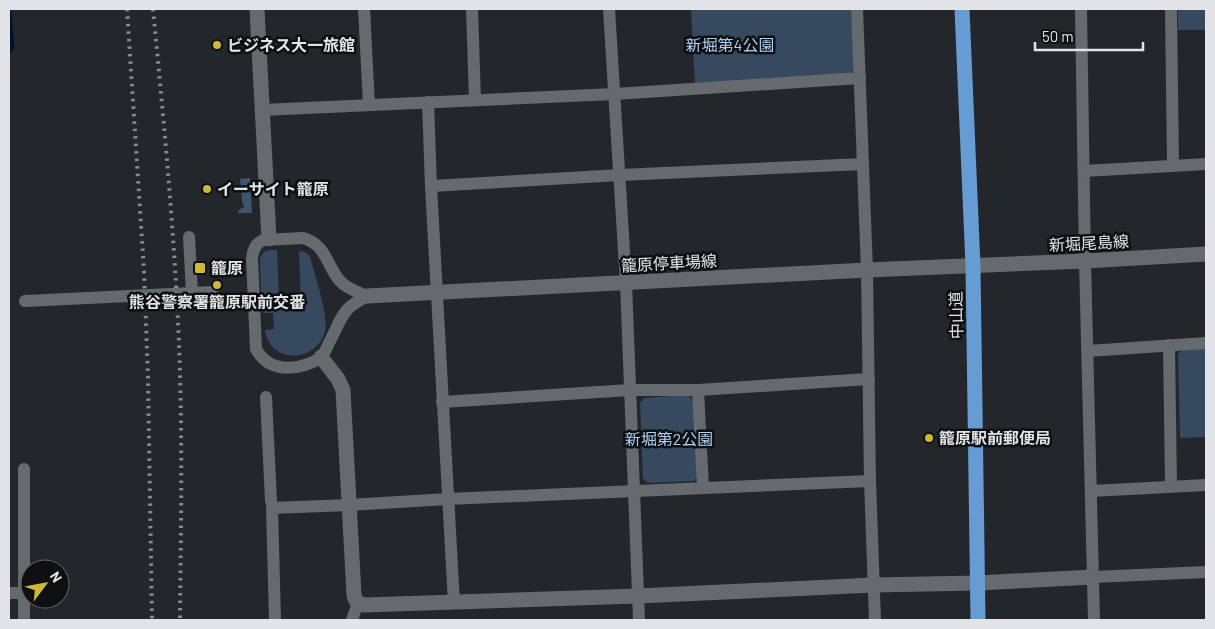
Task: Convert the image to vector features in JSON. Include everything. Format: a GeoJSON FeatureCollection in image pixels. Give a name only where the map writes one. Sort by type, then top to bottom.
{"type":"FeatureCollection","features":[{"type":"Feature","properties":{"kind":"highway","name":"中山道"},"geometry":{"type":"LineString","coordinates":[[962,9],[973,266],[978,620]]}},
{"type":"Feature","properties":{"kind":"street"},"geometry":{"type":"LineString","coordinates":[[257,9],[269,239]]}},
{"type":"Feature","properties":{"kind":"street"},"geometry":{"type":"LineString","coordinates":[[364,9],[369,105]]}},
{"type":"Feature","properties":{"kind":"street"},"geometry":{"type":"LineString","coordinates":[[472,9],[475,100]]}},
{"type":"Feature","properties":{"kind":"street"},"geometry":{"type":"LineString","coordinates":[[609,9],[626,283],[640,620]]}},
{"type":"Feature","properties":{"kind":"street"},"geometry":{"type":"LineString","coordinates":[[857,9],[867,270],[870,481],[875,620]]}},
{"type":"Feature","properties":{"kind":"street"},"geometry":{"type":"LineString","coordinates":[[1081,9],[1094,620]]}},
{"type":"Feature","properties":{"kind":"street"},"geometry":{"type":"LineString","coordinates":[[1171,9],[1173,166]]}},
{"type":"Feature","properties":{"kind":"street"},"geometry":{"type":"LineString","coordinates":[[262,110],[614,94],[860,78]]}},
{"type":"Feature","properties":{"kind":"street"},"geometry":{"type":"LineString","coordinates":[[428,102],[442,402],[454,603]]}},
{"type":"Feature","properties":{"kind":"street"},"geometry":{"type":"LineString","coordinates":[[431,186],[863,164]]}},
{"type":"Feature","properties":{"kind":"street"},"geometry":{"type":"LineString","coordinates":[[1084,170],[1206,164]]}},
{"type":"Feature","properties":{"kind":"street"},"geometry":{"type":"LineString","coordinates":[[190,237],[190,293]]}},
{"type":"Feature","properties":{"kind":"street"},"geometry":{"type":"LineString","coordinates":[[303,238],[310,240],[321,249],[341,283],[367,296],[352,305],[345,312],[321,357],[308,364],[294,368],[277,367],[264,360],[256,349],[252,252],[258,243],[263,240],[303,238]]}},
{"type":"Feature","properties":{"kind":"street","name":"新堀尾島線"},"geometry":{"type":"LineString","coordinates":[[973,266],[1206,254]]}},
{"type":"Feature","properties":{"kind":"street","name":"籠原停車場線"},"geometry":{"type":"LineString","coordinates":[[367,296],[973,266]]}},
{"type":"Feature","properties":{"kind":"street"},"geometry":{"type":"LineString","coordinates":[[25,301],[213,292]]}},
{"type":"Feature","properties":{"kind":"street"},"geometry":{"type":"LineString","coordinates":[[1088,351],[1206,343]]}},
{"type":"Feature","properties":{"kind":"street"},"geometry":{"type":"LineString","coordinates":[[1169,345],[1171,486]]}},
{"type":"Feature","properties":{"kind":"street"},"geometry":{"type":"LineString","coordinates":[[321,357],[338,379],[343,390],[354,595],[358,603],[370,606],[1206,572]]}},
{"type":"Feature","properties":{"kind":"street"},"geometry":{"type":"LineString","coordinates":[[442,402],[630,390],[698,390],[869,379]]}},
{"type":"Feature","properties":{"kind":"street"},"geometry":{"type":"LineString","coordinates":[[698,390],[703,488]]}},
{"type":"Feature","properties":{"kind":"street"},"geometry":{"type":"LineString","coordinates":[[266,397],[271,500]]}},
{"type":"Feature","properties":{"kind":"street"},"geometry":{"type":"LineString","coordinates":[[24,468],[24,559]]}},
{"type":"Feature","properties":{"kind":"street"},"geometry":{"type":"LineString","coordinates":[[275,620],[272,508],[870,481]]}},
{"type":"Feature","properties":{"kind":"street"},"geometry":{"type":"LineString","coordinates":[[1091,491],[1206,485]]}},
{"type":"Feature","properties":{"kind":"street"},"geometry":{"type":"LineString","coordinates":[[352,620],[358,603]]}},
{"type":"Feature","properties":{"kind":"green space","name":"新堀第4公園"},"geometry":{"type":"Polygon","coordinates":[[[691,9],[851,9],[854,70],[849,75],[695,84],[691,9]]]}},
{"type":"Feature","properties":{"kind":"green space"},"geometry":{"type":"Polygon","coordinates":[[[1178,9],[1206,9],[1206,30],[1178,30],[1178,9]]]}},
{"type":"Feature","properties":{"kind":"green space"},"geometry":{"type":"Polygon","coordinates":[[[277,250],[279,296],[264,296],[261,293],[260,258],[264,252],[277,250]]]}},
{"type":"Feature","properties":{"kind":"green space"},"geometry":{"type":"Polygon","coordinates":[[[299,251],[305,252],[310,256],[326,324],[320,342],[313,349],[304,354],[294,356],[284,354],[275,349],[269,341],[265,330],[274,329],[273,313],[263,313],[262,310],[295,309],[301,304],[299,251]]]}},
{"type":"Feature","properties":{"kind":"green space"},"geometry":{"type":"Polygon","coordinates":[[[1183,349],[1206,349],[1206,437],[1180,438],[1178,354],[1183,349]]]}},
{"type":"Feature","properties":{"kind":"green space","name":"新堀第2公園"},"geometry":{"type":"Polygon","coordinates":[[[688,395],[695,401],[699,475],[694,481],[648,483],[643,479],[640,403],[644,398],[688,395]]]}},
{"type":"Feature","properties":{"kind":"shaded area"},"geometry":{"type":"Polygon","coordinates":[[[250,178],[252,213],[238,213],[244,207],[240,179],[250,178]]]}},
{"type":"Feature","properties":{"kind":"waterway"},"geometry":{"type":"LineString","coordinates":[[9,12],[12,48],[9,51]]}},
{"type":"Feature","properties":{"kind":"railway"},"geometry":{"type":"LineString","coordinates":[[127,9],[144,271],[148,378],[152,620]]}},
{"type":"Feature","properties":{"kind":"railway"},"geometry":{"type":"LineString","coordinates":[[153,9],[171,204],[180,359],[180,620]]}},
{"type":"Feature","properties":{"kind":"place","name":"ビジネス大一旅館"},"geometry":{"type":"Point","coordinates":[217,45]}},
{"type":"Feature","properties":{"kind":"place","name":"イーサイト籠原"},"geometry":{"type":"Point","coordinates":[207,189]}},
{"type":"Feature","properties":{"kind":"place","name":"籠原"},"geometry":{"type":"Point","coordinates":[200,268]}},
{"type":"Feature","properties":{"kind":"place","name":"熊谷警察署籠原駅前交番"},"geometry":{"type":"Point","coordinates":[217,285]}},
{"type":"Feature","properties":{"kind":"place","name":"籠原駅前郵便局"},"geometry":{"type":"Point","coordinates":[929,438]}}]}
